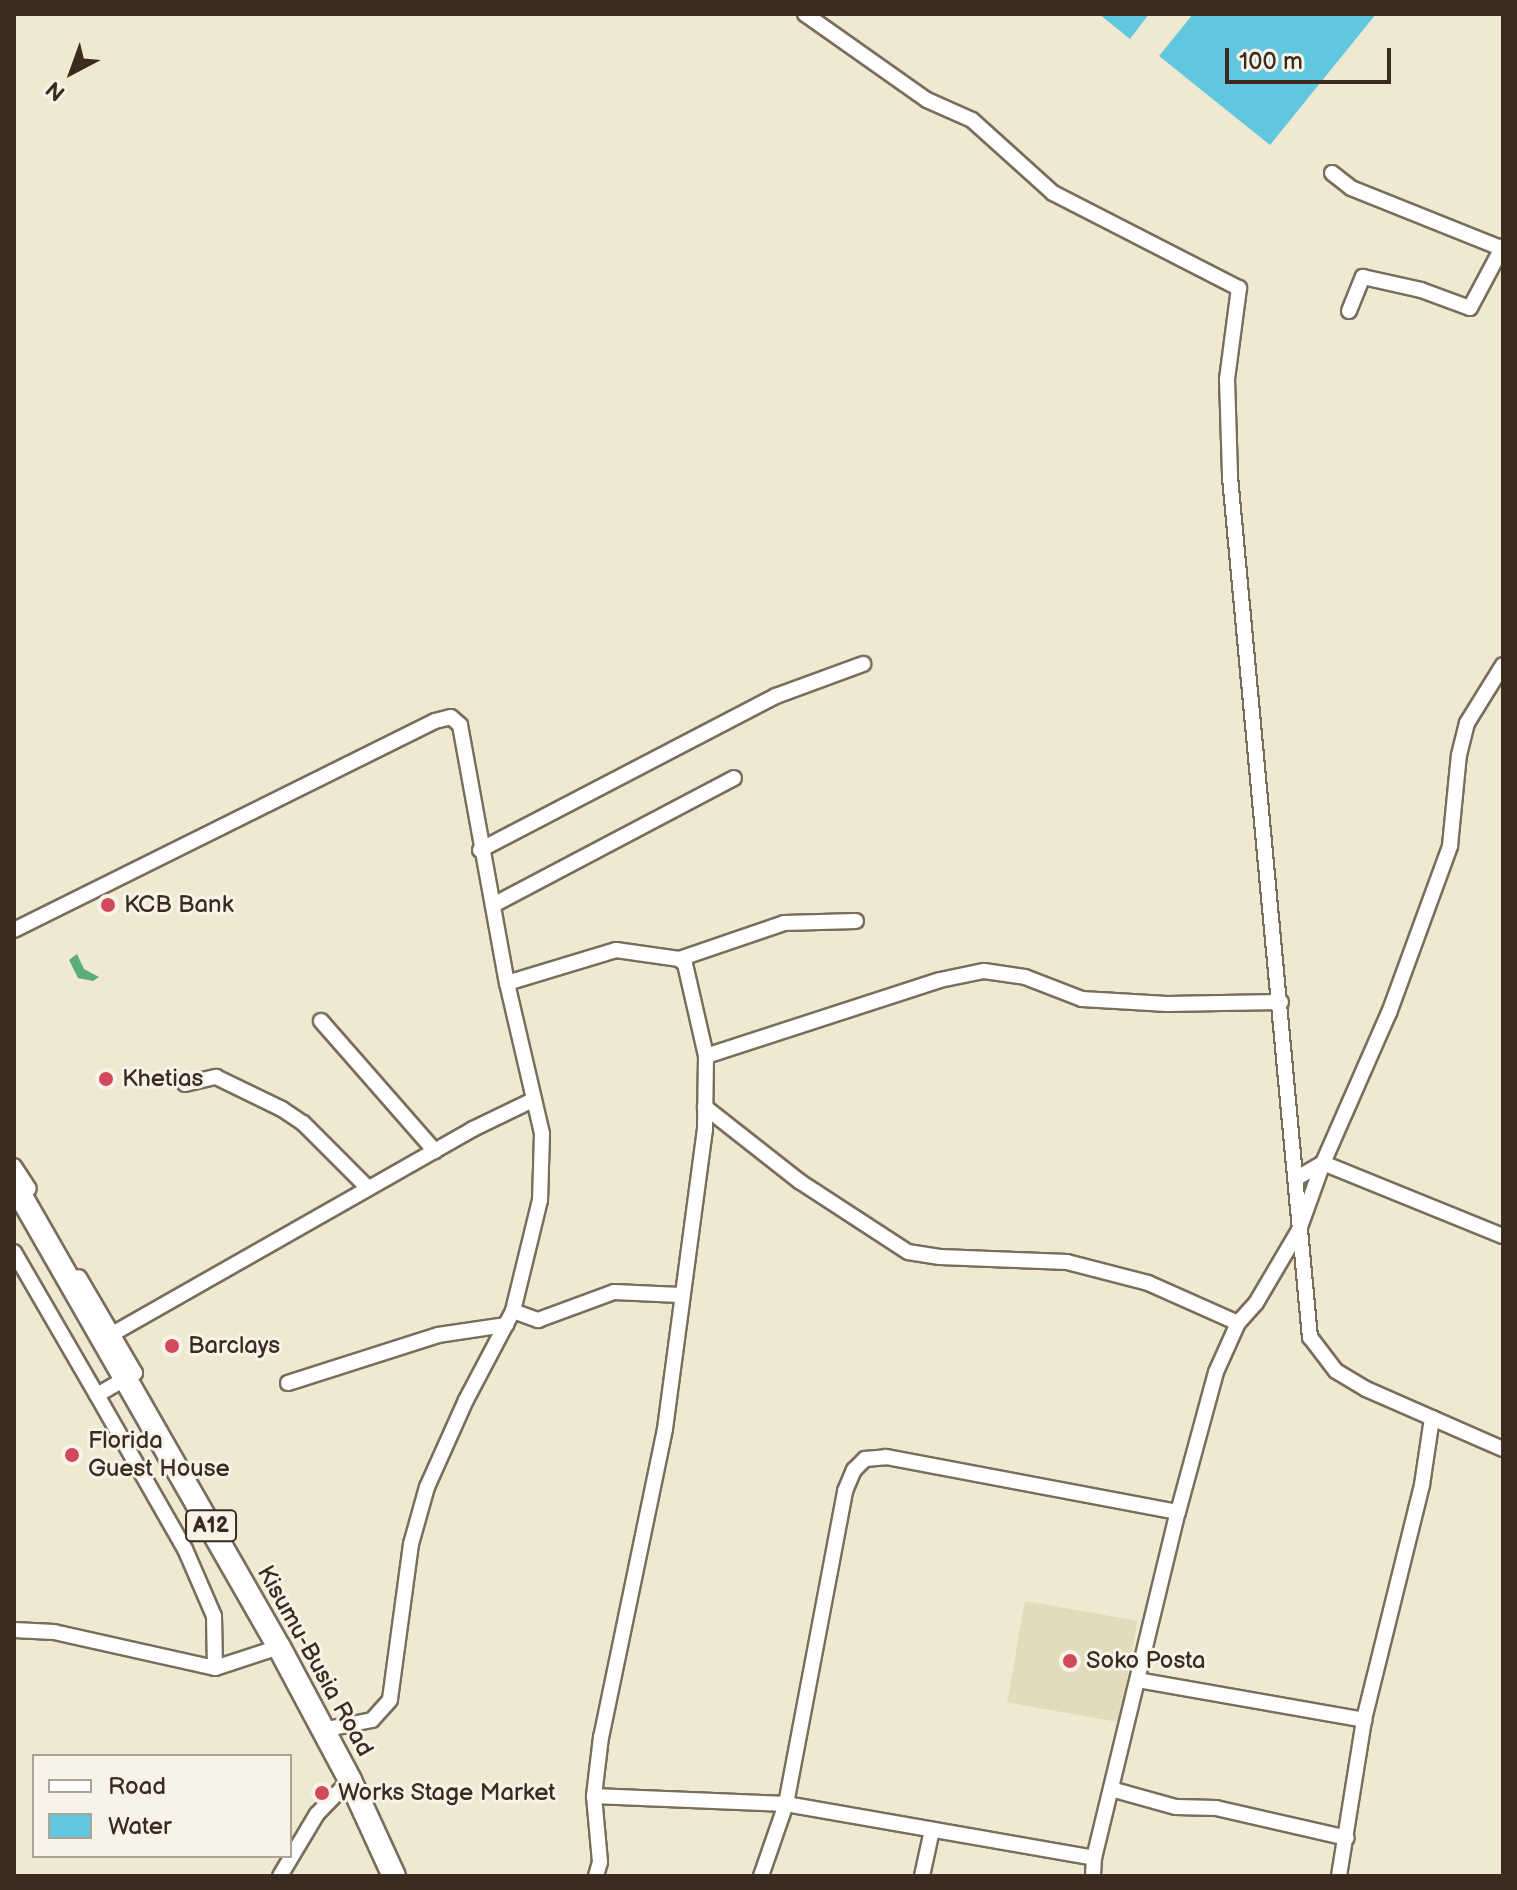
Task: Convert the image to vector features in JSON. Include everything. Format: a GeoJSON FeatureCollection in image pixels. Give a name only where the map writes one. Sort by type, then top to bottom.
{"type":"FeatureCollection","features":[{"type":"Feature","properties":{"kind":"highway","name":"Kisumu-Busia Road"},"geometry":{"type":"LineString","coordinates":[[14,1184],[279,1647],[350,1780],[394,1876]]}},
{"type":"Feature","properties":{"kind":"street"},"geometry":{"type":"LineString","coordinates":[[805,14],[927,100],[972,120],[1053,193],[1239,288],[1227,379],[1230,477],[1310,1337],[1336,1371],[1366,1389],[1503,1449]]}},
{"type":"Feature","properties":{"kind":"street"},"geometry":{"type":"LineString","coordinates":[[1332,173],[1351,188],[1502,247],[1470,308],[1421,290],[1363,277],[1349,311]]}},
{"type":"Feature","properties":{"kind":"street"},"geometry":{"type":"LineString","coordinates":[[480,850],[776,696],[863,664]]}},
{"type":"Feature","properties":{"kind":"street"},"geometry":{"type":"LineString","coordinates":[[1093,1876],[1094,1858],[1178,1512],[1216,1372],[1238,1323],[1256,1303],[1299,1230],[1323,1163],[1433,899],[1450,846],[1459,755],[1467,723],[1503,665]]}},
{"type":"Feature","properties":{"kind":"street"},"geometry":{"type":"LineString","coordinates":[[14,930],[376,749],[451,717],[460,725],[480,850],[495,904],[507,983],[542,1134],[540,1200],[509,1318],[466,1400],[427,1487],[411,1544],[390,1700],[372,1720],[323,1730]]}},
{"type":"Feature","properties":{"kind":"street"},"geometry":{"type":"LineString","coordinates":[[495,904],[734,778]]}},
{"type":"Feature","properties":{"kind":"street"},"geometry":{"type":"LineString","coordinates":[[507,983],[616,950],[679,959],[784,923],[856,921]]}},
{"type":"Feature","properties":{"kind":"street"},"geometry":{"type":"LineString","coordinates":[[596,1876],[600,1862],[594,1796],[601,1737],[665,1429],[705,1107],[706,1056],[685,964],[679,959]]}},
{"type":"Feature","properties":{"kind":"street"},"geometry":{"type":"LineString","coordinates":[[706,1056],[940,980],[984,971],[1025,977],[1082,999],[1167,1004],[1281,1002]]}},
{"type":"Feature","properties":{"kind":"street"},"geometry":{"type":"LineString","coordinates":[[321,1021],[435,1151]]}},
{"type":"Feature","properties":{"kind":"street"},"geometry":{"type":"LineString","coordinates":[[185,1084],[216,1077],[282,1109],[303,1123],[368,1188]]}},
{"type":"Feature","properties":{"kind":"street"},"geometry":{"type":"LineString","coordinates":[[114,1333],[368,1188],[533,1100]]}},
{"type":"Feature","properties":{"kind":"street"},"geometry":{"type":"LineString","coordinates":[[705,1107],[799,1181],[908,1252],[940,1257],[1067,1262],[1148,1283],[1238,1323]]}},
{"type":"Feature","properties":{"kind":"street"},"geometry":{"type":"LineString","coordinates":[[1297,1178],[1323,1163]]}},
{"type":"Feature","properties":{"kind":"street"},"geometry":{"type":"LineString","coordinates":[[1323,1163],[1503,1236]]}},
{"type":"Feature","properties":{"kind":"street"},"geometry":{"type":"LineString","coordinates":[[14,1166],[135,1373],[97,1395]]}},
{"type":"Feature","properties":{"kind":"street"},"geometry":{"type":"LineString","coordinates":[[14,1252],[191,1562],[214,1616],[215,1668]]}},
{"type":"Feature","properties":{"kind":"street"},"geometry":{"type":"LineString","coordinates":[[288,1383],[438,1335],[509,1318],[538,1320],[614,1292],[680,1295]]}},
{"type":"Feature","properties":{"kind":"street"},"geometry":{"type":"LineString","coordinates":[[1339,1876],[1364,1720],[1422,1485],[1432,1418]]}},
{"type":"Feature","properties":{"kind":"street"},"geometry":{"type":"LineString","coordinates":[[761,1876],[786,1804],[845,1491],[854,1470],[865,1459],[886,1457],[1178,1512]]}},
{"type":"Feature","properties":{"kind":"street"},"geometry":{"type":"LineString","coordinates":[[14,1630],[54,1632],[215,1668],[279,1647]]}},
{"type":"Feature","properties":{"kind":"street"},"geometry":{"type":"LineString","coordinates":[[1138,1680],[1364,1720]]}},
{"type":"Feature","properties":{"kind":"street"},"geometry":{"type":"LineString","coordinates":[[292,1856],[317,1814],[350,1780]]}},
{"type":"Feature","properties":{"kind":"street"},"geometry":{"type":"LineString","coordinates":[[1111,1789],[1176,1807],[1216,1808],[1347,1838]]}},
{"type":"Feature","properties":{"kind":"street"},"geometry":{"type":"LineString","coordinates":[[594,1796],[786,1804],[1094,1858]]}},
{"type":"Feature","properties":{"kind":"street"},"geometry":{"type":"LineString","coordinates":[[922,1876],[932,1830]]}},
{"type":"Feature","properties":{"kind":"street"},"geometry":{"type":"LineString","coordinates":[[280,1876],[291,1858]]}},
{"type":"Feature","properties":{"kind":"shaded area","name":"Soko Posta"},"geometry":{"type":"Polygon","coordinates":[[[1025,1601],[1137,1621],[1119,1722],[1007,1702],[1025,1601]]]}},
{"type":"Feature","properties":{"kind":"green space"},"geometry":{"type":"Polygon","coordinates":[[[77,954],[84,969],[99,977],[93,981],[78,978],[69,960],[77,954]]]}},
{"type":"Feature","properties":{"kind":"water"},"geometry":{"type":"Polygon","coordinates":[[[1099,14],[1149,14],[1130,39],[1099,14]]]}},
{"type":"Feature","properties":{"kind":"water"},"geometry":{"type":"Polygon","coordinates":[[[1193,14],[1376,14],[1270,145],[1159,56],[1193,14]]]}},
{"type":"Feature","properties":{"kind":"place","name":"KCB Bank"},"geometry":{"type":"Point","coordinates":[108,905]}},
{"type":"Feature","properties":{"kind":"place","name":"Khetias"},"geometry":{"type":"Point","coordinates":[106,1079]}},
{"type":"Feature","properties":{"kind":"place","name":"Barclays"},"geometry":{"type":"Point","coordinates":[172,1346]}},
{"type":"Feature","properties":{"kind":"place","name":"Florida Guest House"},"geometry":{"type":"Point","coordinates":[72,1455]}},
{"type":"Feature","properties":{"kind":"place","name":"Soko Posta"},"geometry":{"type":"Point","coordinates":[1070,1661]}},
{"type":"Feature","properties":{"kind":"place","name":"Works Stage Market"},"geometry":{"type":"Point","coordinates":[322,1793]}}]}
